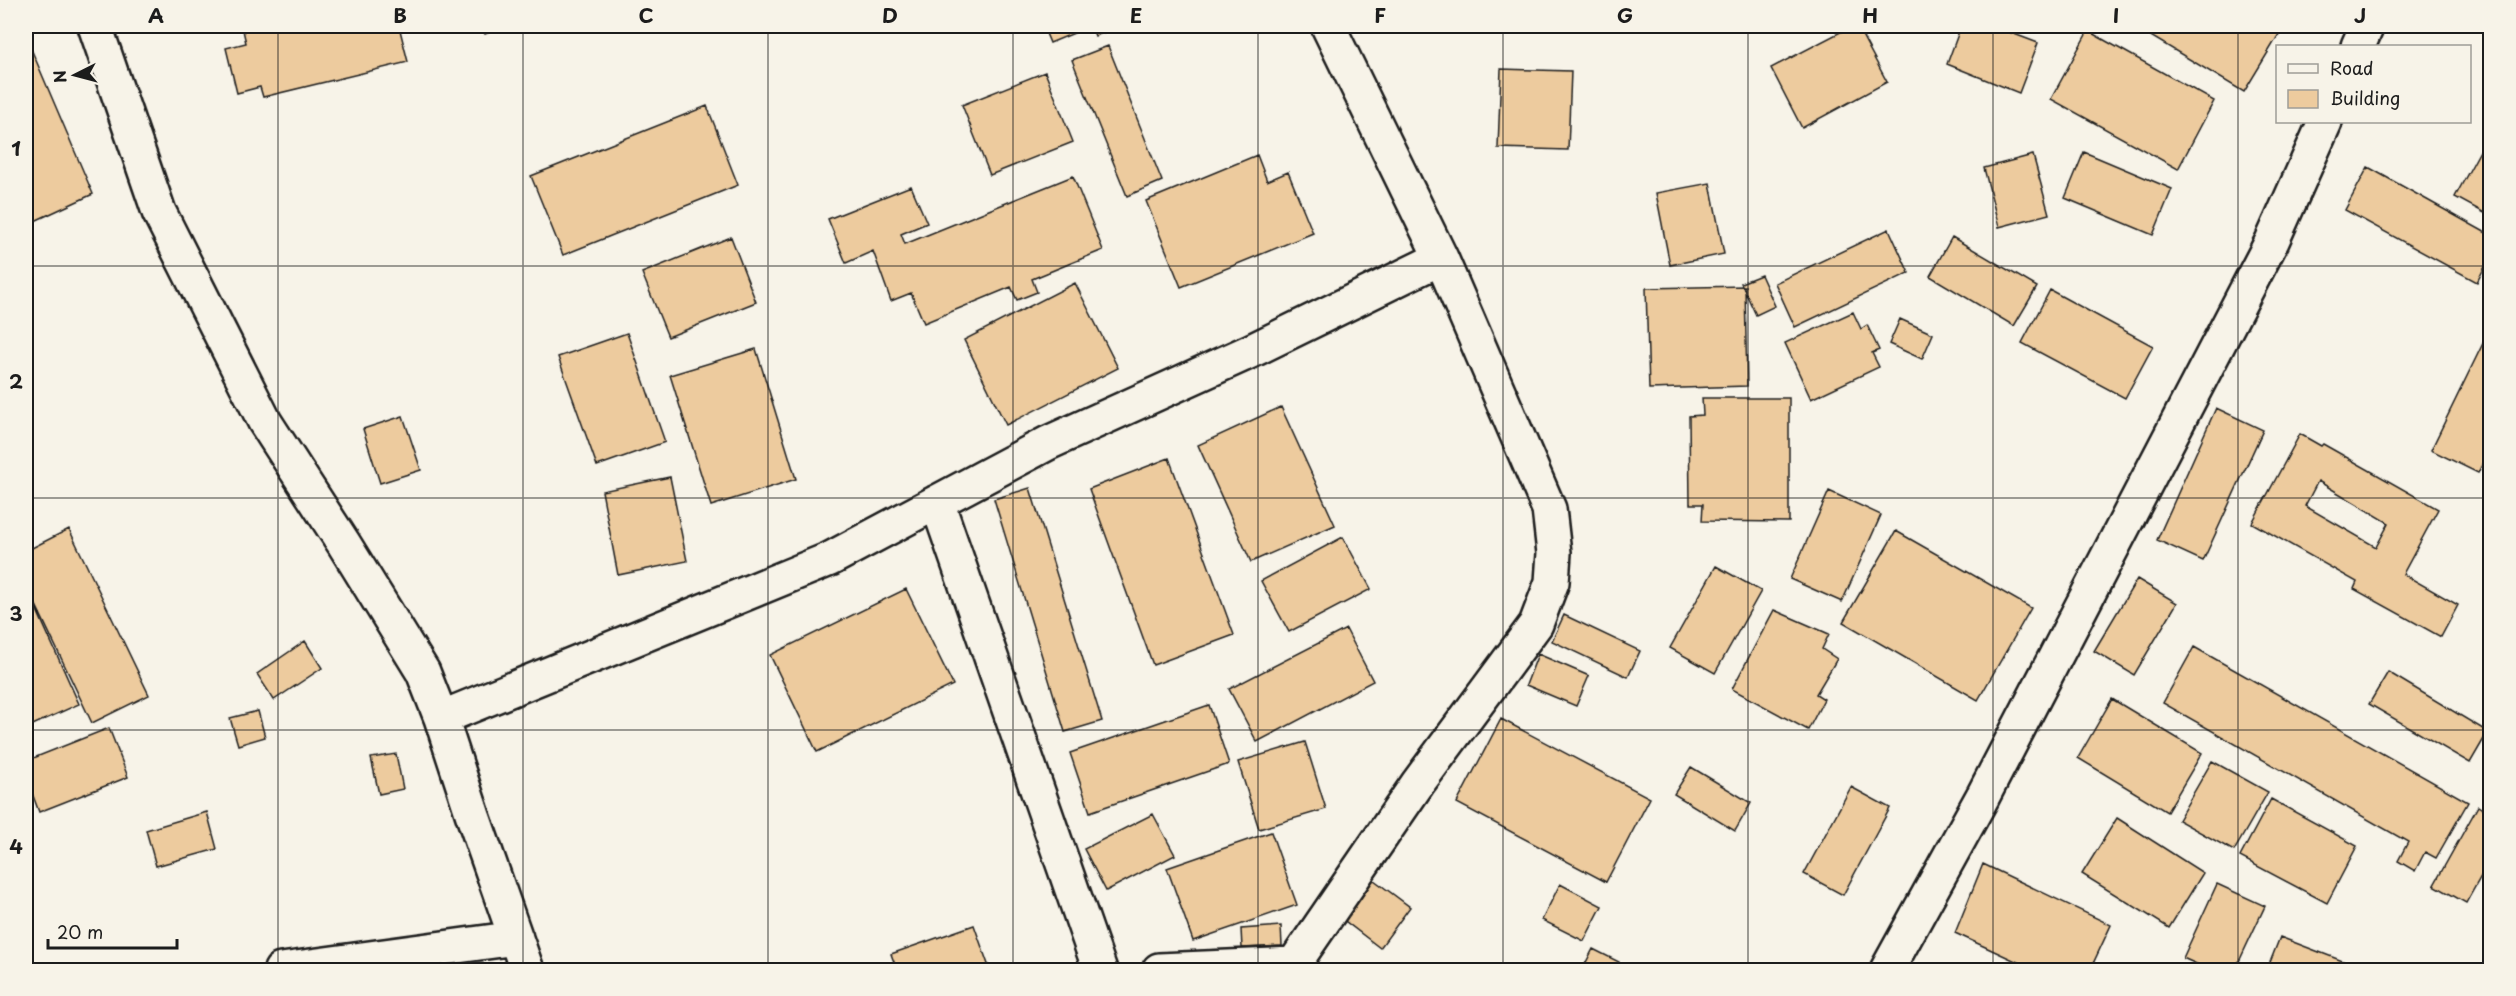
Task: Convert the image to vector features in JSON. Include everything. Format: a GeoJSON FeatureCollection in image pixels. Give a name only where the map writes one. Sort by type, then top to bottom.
{"type":"FeatureCollection","features":[{"type":"Feature","properties":{"kind":"street"},"geometry":{"type":"LineString","coordinates":[[95,26],[164,222],[265,422],[423,672],[441,718],[472,816],[527,970]]}},
{"type":"Feature","properties":{"kind":"street"},"geometry":{"type":"LineString","coordinates":[[1159,970],[1294,964],[1418,783],[1536,624],[1552,582],[1554,553],[1549,509],[1441,258],[1328,26]]}},
{"type":"Feature","properties":{"kind":"street"},"geometry":{"type":"LineString","coordinates":[[2358,45],[2367,26]]}},
{"type":"Feature","properties":{"kind":"street"},"geometry":{"type":"LineString","coordinates":[[1887,970],[1983,796],[2272,241],[2325,123]]}},
{"type":"Feature","properties":{"kind":"street"},"geometry":{"type":"LineString","coordinates":[[441,718],[830,559],[1048,443],[1251,351],[1441,258]]}},
{"type":"Feature","properties":{"kind":"street"},"geometry":{"type":"LineString","coordinates":[[937,502],[1100,970]]}},
{"type":"Feature","properties":{"kind":"street"},"geometry":{"type":"LineString","coordinates":[[281,970],[516,938]]}},
{"type":"Feature","properties":{"kind":"building"},"geometry":{"type":"Polygon","coordinates":[[[242,26],[399,26],[408,62],[263,97],[260,87],[237,93],[226,48],[246,43],[242,26]]]}},
{"type":"Feature","properties":{"kind":"building"},"geometry":{"type":"Polygon","coordinates":[[[481,26],[505,26],[485,34],[481,26]]]}},
{"type":"Feature","properties":{"kind":"building"},"geometry":{"type":"Polygon","coordinates":[[[1043,26],[1082,26],[1084,29],[1050,43],[1043,26]]]}},
{"type":"Feature","properties":{"kind":"building"},"geometry":{"type":"Polygon","coordinates":[[[1091,26],[1120,26],[1095,36],[1091,26]]]}},
{"type":"Feature","properties":{"kind":"building"},"geometry":{"type":"Polygon","coordinates":[[[1852,26],[1857,26],[1887,82],[1802,128],[1771,68],[1852,26]]]}},
{"type":"Feature","properties":{"kind":"building"},"geometry":{"type":"Polygon","coordinates":[[[1961,26],[1993,26],[2038,43],[2019,93],[1947,64],[1961,26]]]}},
{"type":"Feature","properties":{"kind":"building"},"geometry":{"type":"Polygon","coordinates":[[[2134,26],[2284,26],[2244,92],[2134,26]]]}},
{"type":"Feature","properties":{"kind":"building"},"geometry":{"type":"Polygon","coordinates":[[[2088,31],[2214,101],[2178,169],[2051,99],[2088,31]]]}},
{"type":"Feature","properties":{"kind":"building"},"geometry":{"type":"Polygon","coordinates":[[[26,37],[93,194],[26,225],[26,37]]]}},
{"type":"Feature","properties":{"kind":"building"},"geometry":{"type":"Polygon","coordinates":[[[1108,46],[1162,181],[1127,196],[1072,60],[1108,46]]]}},
{"type":"Feature","properties":{"kind":"building"},"geometry":{"type":"Polygon","coordinates":[[[1501,69],[1571,71],[1568,150],[1498,148],[1501,69]]]}},
{"type":"Feature","properties":{"kind":"building"},"geometry":{"type":"Polygon","coordinates":[[[1045,72],[1073,142],[990,175],[962,105],[1045,72]]]}},
{"type":"Feature","properties":{"kind":"building"},"geometry":{"type":"Polygon","coordinates":[[[707,106],[738,185],[563,255],[531,176],[707,106]]]}},
{"type":"Feature","properties":{"kind":"building"},"geometry":{"type":"Polygon","coordinates":[[[2487,138],[2490,140],[2490,216],[2455,197],[2487,138]]]}},
{"type":"Feature","properties":{"kind":"building"},"geometry":{"type":"Polygon","coordinates":[[[2084,152],[2172,189],[2153,235],[2065,198],[2084,152]]]}},
{"type":"Feature","properties":{"kind":"building"},"geometry":{"type":"Polygon","coordinates":[[[1257,155],[1267,181],[1288,172],[1313,233],[1181,287],[1146,201],[1257,155]]]}},
{"type":"Feature","properties":{"kind":"building"},"geometry":{"type":"Polygon","coordinates":[[[2033,155],[2049,214],[1999,227],[1984,168],[2033,155]]]}},
{"type":"Feature","properties":{"kind":"building"},"geometry":{"type":"Polygon","coordinates":[[[2368,167],[2490,235],[2490,257],[2477,282],[2345,210],[2368,167]]]}},
{"type":"Feature","properties":{"kind":"building"},"geometry":{"type":"Polygon","coordinates":[[[1073,176],[1103,250],[1032,279],[1037,292],[1017,300],[1011,287],[924,323],[911,293],[891,301],[873,251],[846,263],[828,219],[911,186],[927,223],[901,234],[905,244],[1073,176]]]}},
{"type":"Feature","properties":{"kind":"building"},"geometry":{"type":"Polygon","coordinates":[[[1710,183],[1724,254],[1670,265],[1656,193],[1710,183]]]}},
{"type":"Feature","properties":{"kind":"building"},"geometry":{"type":"Polygon","coordinates":[[[1889,229],[1909,273],[1795,327],[1775,283],[1889,229]]]}},
{"type":"Feature","properties":{"kind":"building"},"geometry":{"type":"Polygon","coordinates":[[[731,237],[756,302],[668,337],[642,273],[731,237]]]}},
{"type":"Feature","properties":{"kind":"building"},"geometry":{"type":"Polygon","coordinates":[[[1952,237],[2037,287],[2014,326],[1930,276],[1952,237]]]}},
{"type":"Feature","properties":{"kind":"building"},"geometry":{"type":"Polygon","coordinates":[[[1761,275],[1775,306],[1756,315],[1741,283],[1761,275]]]}},
{"type":"Feature","properties":{"kind":"building"},"geometry":{"type":"Polygon","coordinates":[[[1075,283],[1118,368],[1006,425],[964,340],[1075,283]]]}},
{"type":"Feature","properties":{"kind":"building"},"geometry":{"type":"Polygon","coordinates":[[[1745,286],[1747,386],[1649,389],[1646,288],[1745,286]]]}},
{"type":"Feature","properties":{"kind":"building"},"geometry":{"type":"Polygon","coordinates":[[[2050,290],[2153,346],[2125,398],[2022,343],[2050,290]]]}},
{"type":"Feature","properties":{"kind":"building"},"geometry":{"type":"Polygon","coordinates":[[[1853,312],[1861,329],[1867,325],[1879,350],[1872,353],[1879,367],[1811,399],[1785,343],[1853,312]]]}},
{"type":"Feature","properties":{"kind":"building"},"geometry":{"type":"Polygon","coordinates":[[[1900,319],[1933,334],[1922,359],[1889,344],[1900,319]]]}},
{"type":"Feature","properties":{"kind":"building"},"geometry":{"type":"Polygon","coordinates":[[[2490,329],[2490,447],[2478,473],[2431,450],[2490,329]]]}},
{"type":"Feature","properties":{"kind":"building"},"geometry":{"type":"Polygon","coordinates":[[[627,333],[665,442],[597,466],[558,357],[627,333]]]}},
{"type":"Feature","properties":{"kind":"building"},"geometry":{"type":"Polygon","coordinates":[[[756,349],[796,479],[711,506],[670,375],[756,349]]]}},
{"type":"Feature","properties":{"kind":"building"},"geometry":{"type":"Polygon","coordinates":[[[1702,398],[1789,398],[1789,522],[1702,521],[1703,504],[1690,504],[1689,416],[1703,415],[1702,398]]]}},
{"type":"Feature","properties":{"kind":"building"},"geometry":{"type":"Polygon","coordinates":[[[1281,407],[1335,525],[1251,562],[1198,445],[1281,407]]]}},
{"type":"Feature","properties":{"kind":"building"},"geometry":{"type":"Polygon","coordinates":[[[2216,408],[2263,430],[2203,561],[2157,540],[2216,408]]]}},
{"type":"Feature","properties":{"kind":"building"},"geometry":{"type":"Polygon","coordinates":[[[403,416],[421,470],[380,483],[363,429],[403,416]]]}},
{"type":"Feature","properties":{"kind":"building"},"geometry":{"type":"Polygon","coordinates":[[[2300,434],[2321,446],[2323,444],[2438,509],[2403,574],[2458,605],[2441,637],[2354,589],[2357,582],[2252,523],[2300,434]],[[2318,481],[2305,506],[2376,547],[2389,523],[2318,481]]]}},
{"type":"Feature","properties":{"kind":"building"},"geometry":{"type":"Polygon","coordinates":[[[1169,458],[1234,635],[1153,665],[1089,489],[1169,458]]]}},
{"type":"Feature","properties":{"kind":"building"},"geometry":{"type":"Polygon","coordinates":[[[670,477],[687,561],[618,575],[602,491],[670,477]]]}},
{"type":"Feature","properties":{"kind":"building"},"geometry":{"type":"Polygon","coordinates":[[[1030,488],[1102,721],[1065,732],[994,499],[1030,488]]]}},
{"type":"Feature","properties":{"kind":"building"},"geometry":{"type":"Polygon","coordinates":[[[1829,491],[1881,515],[1842,602],[1790,579],[1829,491]]]}},
{"type":"Feature","properties":{"kind":"building"},"geometry":{"type":"Polygon","coordinates":[[[69,529],[149,695],[92,723],[26,584],[26,551],[69,529]]]}},
{"type":"Feature","properties":{"kind":"building"},"geometry":{"type":"Polygon","coordinates":[[[1896,531],[2031,608],[1978,700],[1843,622],[1896,531]]]}},
{"type":"Feature","properties":{"kind":"building"},"geometry":{"type":"Polygon","coordinates":[[[1343,537],[1371,589],[1289,632],[1261,581],[1343,537]]]}},
{"type":"Feature","properties":{"kind":"building"},"geometry":{"type":"Polygon","coordinates":[[[1716,566],[1761,591],[1715,673],[1670,648],[1716,566]]]}},
{"type":"Feature","properties":{"kind":"building"},"geometry":{"type":"Polygon","coordinates":[[[2137,579],[2177,603],[2134,675],[2094,651],[2137,579]]]}},
{"type":"Feature","properties":{"kind":"building"},"geometry":{"type":"Polygon","coordinates":[[[26,586],[79,704],[26,728],[26,586]]]}},
{"type":"Feature","properties":{"kind":"building"},"geometry":{"type":"Polygon","coordinates":[[[906,589],[953,685],[817,752],[770,655],[906,589]]]}},
{"type":"Feature","properties":{"kind":"building"},"geometry":{"type":"Polygon","coordinates":[[[1774,610],[1829,634],[1822,649],[1837,659],[1816,694],[1824,699],[1808,730],[1732,689],[1774,610]]]}},
{"type":"Feature","properties":{"kind":"building"},"geometry":{"type":"Polygon","coordinates":[[[1564,615],[1640,651],[1628,677],[1552,641],[1564,615]]]}},
{"type":"Feature","properties":{"kind":"building"},"geometry":{"type":"Polygon","coordinates":[[[1346,629],[1373,681],[1257,742],[1229,689],[1346,629]]]}},
{"type":"Feature","properties":{"kind":"building"},"geometry":{"type":"Polygon","coordinates":[[[305,641],[322,668],[274,700],[257,674],[305,641]]]}},
{"type":"Feature","properties":{"kind":"building"},"geometry":{"type":"Polygon","coordinates":[[[2194,647],[2468,802],[2436,858],[2425,852],[2415,871],[2398,861],[2408,842],[2163,703],[2194,647]]]}},
{"type":"Feature","properties":{"kind":"building"},"geometry":{"type":"Polygon","coordinates":[[[1538,654],[1589,676],[1576,706],[1526,685],[1538,654]]]}},
{"type":"Feature","properties":{"kind":"building"},"geometry":{"type":"Polygon","coordinates":[[[2388,672],[2488,732],[2470,763],[2369,704],[2388,672]]]}},
{"type":"Feature","properties":{"kind":"building"},"geometry":{"type":"Polygon","coordinates":[[[2112,699],[2202,753],[2167,812],[2078,758],[2112,699]]]}},
{"type":"Feature","properties":{"kind":"building"},"geometry":{"type":"Polygon","coordinates":[[[1209,705],[1229,764],[1090,812],[1070,753],[1209,705]]]}},
{"type":"Feature","properties":{"kind":"building"},"geometry":{"type":"Polygon","coordinates":[[[258,711],[265,737],[238,745],[230,718],[258,711]]]}},
{"type":"Feature","properties":{"kind":"building"},"geometry":{"type":"Polygon","coordinates":[[[1501,719],[1650,798],[1606,882],[1457,803],[1501,719]]]}},
{"type":"Feature","properties":{"kind":"building"},"geometry":{"type":"Polygon","coordinates":[[[109,728],[128,777],[39,812],[26,777],[26,761],[109,728]]]}},
{"type":"Feature","properties":{"kind":"building"},"geometry":{"type":"Polygon","coordinates":[[[1305,742],[1326,809],[1259,829],[1238,762],[1305,742]]]}},
{"type":"Feature","properties":{"kind":"building"},"geometry":{"type":"Polygon","coordinates":[[[396,754],[403,789],[379,794],[371,758],[396,754]]]}},
{"type":"Feature","properties":{"kind":"building"},"geometry":{"type":"Polygon","coordinates":[[[2212,761],[2268,792],[2234,851],[2178,820],[2212,761]]]}},
{"type":"Feature","properties":{"kind":"building"},"geometry":{"type":"Polygon","coordinates":[[[1691,767],[1751,803],[1735,831],[1674,794],[1691,767]]]}},
{"type":"Feature","properties":{"kind":"building"},"geometry":{"type":"Polygon","coordinates":[[[1851,787],[1890,808],[1843,895],[1804,874],[1851,787]]]}},
{"type":"Feature","properties":{"kind":"building"},"geometry":{"type":"Polygon","coordinates":[[[2271,799],[2357,846],[2327,903],[2240,857],[2271,799]]]}},
{"type":"Feature","properties":{"kind":"building"},"geometry":{"type":"Polygon","coordinates":[[[2478,806],[2490,814],[2490,860],[2466,903],[2434,885],[2478,806]]]}},
{"type":"Feature","properties":{"kind":"building"},"geometry":{"type":"Polygon","coordinates":[[[207,812],[217,849],[156,866],[146,830],[207,812]]]}},
{"type":"Feature","properties":{"kind":"building"},"geometry":{"type":"Polygon","coordinates":[[[1153,814],[1175,855],[1106,891],[1084,849],[1153,814]]]}},
{"type":"Feature","properties":{"kind":"building"},"geometry":{"type":"Polygon","coordinates":[[[2117,818],[2203,873],[2169,928],[2082,874],[2117,818]]]}},
{"type":"Feature","properties":{"kind":"building"},"geometry":{"type":"Polygon","coordinates":[[[1271,832],[1297,905],[1193,941],[1167,868],[1271,832]]]}},
{"type":"Feature","properties":{"kind":"building"},"geometry":{"type":"Polygon","coordinates":[[[1983,864],[2111,925],[2090,970],[2035,970],[1955,933],[1983,864]]]}},
{"type":"Feature","properties":{"kind":"building"},"geometry":{"type":"Polygon","coordinates":[[[1370,877],[1410,907],[1380,948],[1341,918],[1370,877]]]}},
{"type":"Feature","properties":{"kind":"building"},"geometry":{"type":"Polygon","coordinates":[[[1560,884],[1602,906],[1584,941],[1542,920],[1560,884]]]}},
{"type":"Feature","properties":{"kind":"building"},"geometry":{"type":"Polygon","coordinates":[[[2217,884],[2265,906],[2235,970],[2210,970],[2183,958],[2217,884]]]}},
{"type":"Feature","properties":{"kind":"building"},"geometry":{"type":"Polygon","coordinates":[[[974,925],[990,970],[897,970],[891,954],[974,925]]]}},
{"type":"Feature","properties":{"kind":"building"},"geometry":{"type":"Polygon","coordinates":[[[1281,926],[1282,946],[1242,948],[1241,929],[1281,926]]]}},
{"type":"Feature","properties":{"kind":"building"},"geometry":{"type":"Polygon","coordinates":[[[2280,937],[2366,970],[2267,970],[2280,937]]]}},
{"type":"Feature","properties":{"kind":"building"},"geometry":{"type":"Polygon","coordinates":[[[1593,949],[1619,962],[1615,970],[1582,970],[1593,949]]]}}]}
